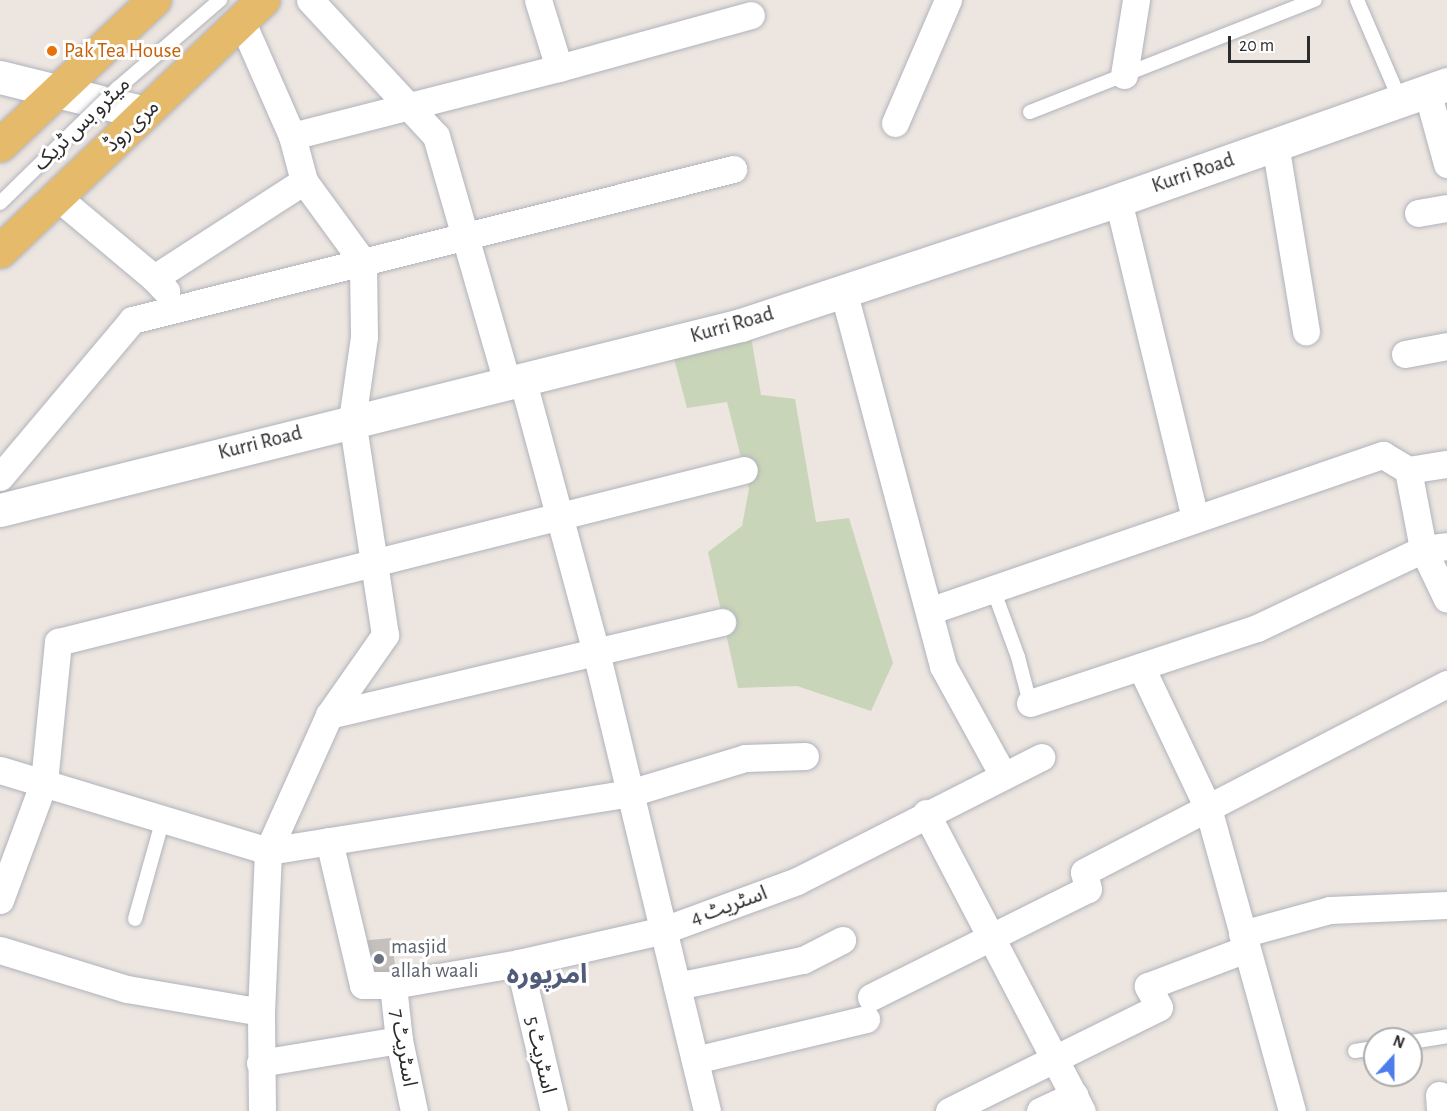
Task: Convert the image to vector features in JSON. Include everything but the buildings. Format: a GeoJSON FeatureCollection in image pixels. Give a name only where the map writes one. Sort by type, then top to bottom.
{"type":"FeatureCollection","features":[{"type":"Feature","properties":{"kind":"main road"},"geometry":{"type":"LineString","coordinates":[[0,145],[154,0]]}},
{"type":"Feature","properties":{"kind":"main road","name":"مری روڈ"},"geometry":{"type":"LineString","coordinates":[[0,251],[146,114],[242,7]]}},
{"type":"Feature","properties":{"kind":"street"},"geometry":{"type":"LineString","coordinates":[[310,0],[436,136],[464,237],[515,380],[596,652],[707,1111]]}},
{"type":"Feature","properties":{"kind":"street"},"geometry":{"type":"LineString","coordinates":[[538,0],[559,68]]}},
{"type":"Feature","properties":{"kind":"street"},"geometry":{"type":"LineString","coordinates":[[895,123],[948,0]]}},
{"type":"Feature","properties":{"kind":"street"},"geometry":{"type":"LineString","coordinates":[[1124,75],[1136,0]]}},
{"type":"Feature","properties":{"kind":"street"},"geometry":{"type":"LineString","coordinates":[[242,7],[292,136],[303,181],[363,262],[364,337],[352,420],[385,635],[328,715],[268,851],[261,1012],[262,1111]]}},
{"type":"Feature","properties":{"kind":"street"},"geometry":{"type":"LineString","coordinates":[[292,136],[559,68],[751,15]]}},
{"type":"Feature","properties":{"kind":"street"},"geometry":{"type":"LineString","coordinates":[[0,77],[146,114]]}},
{"type":"Feature","properties":{"kind":"street"},"geometry":{"type":"LineString","coordinates":[[1425,92],[1447,164]]}},
{"type":"Feature","properties":{"kind":"street","name":"Kurri Road"},"geometry":{"type":"LineString","coordinates":[[0,510],[352,420],[741,325],[1119,200],[1425,92]]}},
{"type":"Feature","properties":{"kind":"street"},"geometry":{"type":"LineString","coordinates":[[1275,144],[1306,331]]}},
{"type":"Feature","properties":{"kind":"street"},"geometry":{"type":"LineString","coordinates":[[0,477],[132,320],[733,169]]}},
{"type":"Feature","properties":{"kind":"street"},"geometry":{"type":"LineString","coordinates":[[154,278],[303,181]]}},
{"type":"Feature","properties":{"kind":"street"},"geometry":{"type":"LineString","coordinates":[[56,196],[154,278],[180,308]]}},
{"type":"Feature","properties":{"kind":"street"},"geometry":{"type":"LineString","coordinates":[[1119,200],[1196,519]]}},
{"type":"Feature","properties":{"kind":"street"},"geometry":{"type":"LineString","coordinates":[[1418,213],[1447,207]]}},
{"type":"Feature","properties":{"kind":"street"},"geometry":{"type":"LineString","coordinates":[[843,290],[943,666],[1003,775]]}},
{"type":"Feature","properties":{"kind":"street"},"geometry":{"type":"LineString","coordinates":[[1405,354],[1447,346]]}},
{"type":"Feature","properties":{"kind":"street"},"geometry":{"type":"LineString","coordinates":[[929,611],[1383,455],[1408,470],[1447,464]]}},
{"type":"Feature","properties":{"kind":"street"},"geometry":{"type":"LineString","coordinates":[[0,900],[44,782],[58,642],[744,470]]}},
{"type":"Feature","properties":{"kind":"street"},"geometry":{"type":"LineString","coordinates":[[1408,470],[1435,547],[1447,599]]}},
{"type":"Feature","properties":{"kind":"street"},"geometry":{"type":"LineString","coordinates":[[1030,703],[1257,628],[1435,547]]}},
{"type":"Feature","properties":{"kind":"street"},"geometry":{"type":"LineString","coordinates":[[328,715],[722,622]]}},
{"type":"Feature","properties":{"kind":"street"},"geometry":{"type":"LineString","coordinates":[[1141,667],[1208,808],[1292,1111]]}},
{"type":"Feature","properties":{"kind":"street"},"geometry":{"type":"LineString","coordinates":[[695,1060],[868,1008],[1088,889],[1084,872],[1447,684]]}},
{"type":"Feature","properties":{"kind":"street"},"geometry":{"type":"LineString","coordinates":[[0,770],[268,851],[630,793],[745,758],[805,756]]}},
{"type":"Feature","properties":{"kind":"street","name":"اسٹریٹ 4"},"geometry":{"type":"LineString","coordinates":[[329,841],[363,986],[393,985],[519,963],[664,930],[796,881],[926,813],[1041,757]]}},
{"type":"Feature","properties":{"kind":"street"},"geometry":{"type":"LineString","coordinates":[[926,813],[1078,1103],[1040,1111]]}},
{"type":"Feature","properties":{"kind":"street"},"geometry":{"type":"LineString","coordinates":[[949,1111],[1159,1007],[1148,986],[1244,941],[1330,910],[1447,905]]}},
{"type":"Feature","properties":{"kind":"street"},"geometry":{"type":"LineString","coordinates":[[677,986],[803,960],[842,940]]}},
{"type":"Feature","properties":{"kind":"street"},"geometry":{"type":"LineString","coordinates":[[0,950],[127,989],[261,1012]]}},
{"type":"Feature","properties":{"kind":"street","name":"اسٹریٹ 5"},"geometry":{"type":"LineString","coordinates":[[519,963],[554,1111]]}},
{"type":"Feature","properties":{"kind":"street","name":"اسٹریٹ 7"},"geometry":{"type":"LineString","coordinates":[[393,985],[399,1040],[414,1111]]}},
{"type":"Feature","properties":{"kind":"street"},"geometry":{"type":"LineString","coordinates":[[260,1063],[399,1040]]}},
{"type":"Feature","properties":{"kind":"lane"},"geometry":{"type":"LineString","coordinates":[[1030,112],[1315,0]]}},
{"type":"Feature","properties":{"kind":"lane"},"geometry":{"type":"LineString","coordinates":[[1357,0],[1425,92]]}},
{"type":"Feature","properties":{"kind":"lane","name":"میٹرو بس ٹریک"},"geometry":{"type":"LineString","coordinates":[[0,202],[118,88],[242,7]]}},
{"type":"Feature","properties":{"kind":"lane"},"geometry":{"type":"LineString","coordinates":[[993,589],[1018,657],[1030,703]]}},
{"type":"Feature","properties":{"kind":"lane"},"geometry":{"type":"LineString","coordinates":[[135,920],[163,819]]}},
{"type":"Feature","properties":{"kind":"lane"},"geometry":{"type":"LineString","coordinates":[[1423,1040],[1447,1036]]}},
{"type":"Feature","properties":{"kind":"lane"},"geometry":{"type":"LineString","coordinates":[[1355,1051],[1363,1050]]}},
{"type":"Feature","properties":{"kind":"green space"},"geometry":{"type":"Polygon","coordinates":[[[751,337],[761,395],[795,399],[816,522],[849,518],[893,663],[871,711],[797,686],[738,688],[708,552],[742,526],[749,489],[727,402],[687,408],[673,355],[751,337]]]}},
{"type":"Feature","properties":{"kind":"place","name":"Pak Tea House"},"geometry":{"type":"Point","coordinates":[52,51]}},
{"type":"Feature","properties":{"kind":"place","name":"masjid allah waali"},"geometry":{"type":"Point","coordinates":[379,959]}},
{"type":"Feature","properties":{"kind":"district","name":"امرپورہ"},"geometry":{"type":"Point","coordinates":[547,975]}}]}
